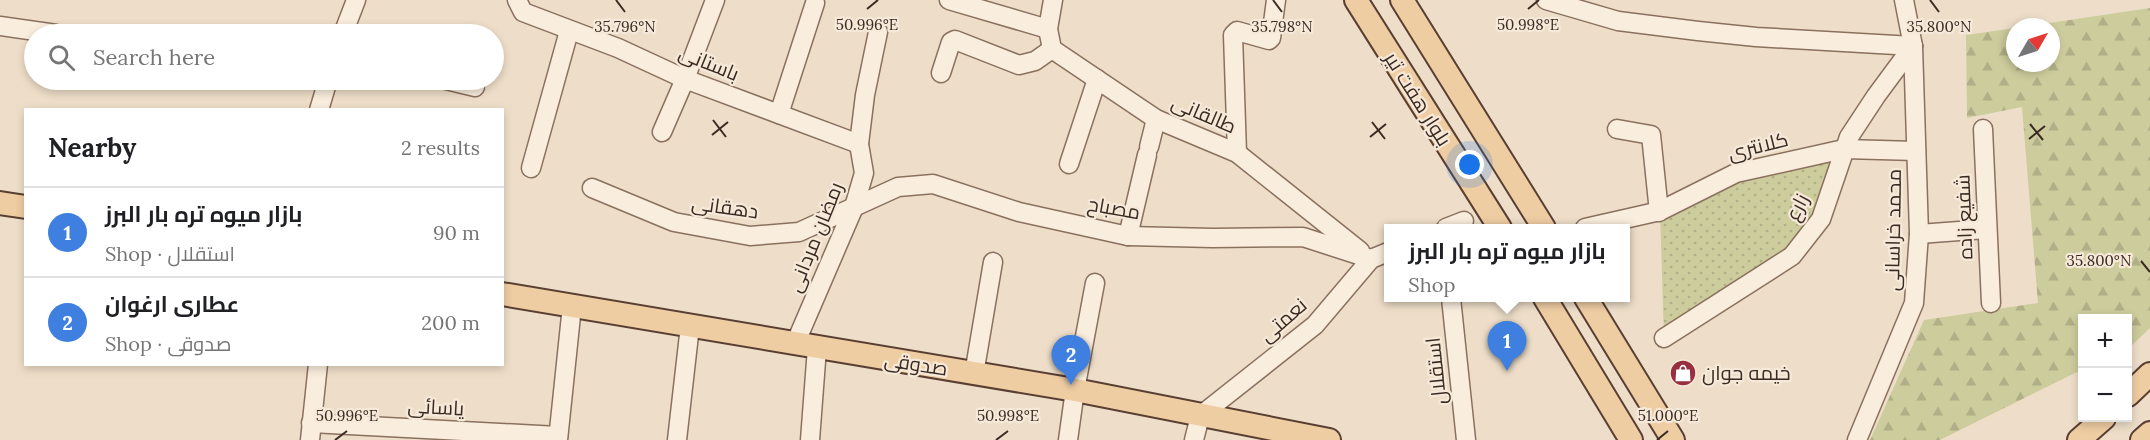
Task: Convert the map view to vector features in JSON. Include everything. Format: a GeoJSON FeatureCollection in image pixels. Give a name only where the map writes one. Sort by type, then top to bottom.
{"type":"FeatureCollection","features":[{"type":"Feature","properties":{"kind":"main road","name":"بلوار هفت تیر"},"geometry":{"type":"LineString","coordinates":[[1356,0],[1497,224]]}},
{"type":"Feature","properties":{"kind":"main road","name":"بلوار هفت تیر"},"geometry":{"type":"LineString","coordinates":[[1405,1],[1542,224]]}},
{"type":"Feature","properties":{"kind":"main road"},"geometry":{"type":"LineString","coordinates":[[0,203],[24,207]]}},
{"type":"Feature","properties":{"kind":"main road","name":"صدوقی"},"geometry":{"type":"LineString","coordinates":[[504,294],[1075,390],[1329,440]]}},
{"type":"Feature","properties":{"kind":"main road"},"geometry":{"type":"LineString","coordinates":[[1548,302],[1631,440]]}},
{"type":"Feature","properties":{"kind":"main road"},"geometry":{"type":"LineString","coordinates":[[1589,302],[1673,440]]}},
{"type":"Feature","properties":{"kind":"main road"},"geometry":{"type":"LineString","coordinates":[[2132,390],[2150,374]]}},
{"type":"Feature","properties":{"kind":"main road"},"geometry":{"type":"LineString","coordinates":[[2079,440],[2099,422]]}},
{"type":"Feature","properties":{"kind":"main road"},"geometry":{"type":"LineString","coordinates":[[2142,440],[2150,433]]}},
{"type":"Feature","properties":{"kind":"street"},"geometry":{"type":"LineString","coordinates":[[347,24],[356,0]]}},
{"type":"Feature","properties":{"kind":"street","name":"باستانی"},"geometry":{"type":"LineString","coordinates":[[516,0],[522,12],[618,48],[685,79],[859,144]]}},
{"type":"Feature","properties":{"kind":"street"},"geometry":{"type":"LineString","coordinates":[[662,132],[715,0]]}},
{"type":"Feature","properties":{"kind":"street"},"geometry":{"type":"LineString","coordinates":[[949,0],[1048,29]]}},
{"type":"Feature","properties":{"kind":"street"},"geometry":{"type":"LineString","coordinates":[[940,73],[951,42],[955,40],[1019,65],[1035,61],[1052,49],[1048,29],[1053,0]]}},
{"type":"Feature","properties":{"kind":"street"},"geometry":{"type":"LineString","coordinates":[[1237,153],[1233,35],[1238,31],[1269,40],[1276,0]]}},
{"type":"Feature","properties":{"kind":"street"},"geometry":{"type":"LineString","coordinates":[[1546,0],[1618,21],[1756,37],[1913,46],[1904,0]]}},
{"type":"Feature","properties":{"kind":"street"},"geometry":{"type":"LineString","coordinates":[[779,114],[815,3]]}},
{"type":"Feature","properties":{"kind":"street"},"geometry":{"type":"LineString","coordinates":[[0,26],[24,29]]}},
{"type":"Feature","properties":{"kind":"street"},"geometry":{"type":"LineString","coordinates":[[531,168],[569,31]]}},
{"type":"Feature","properties":{"kind":"street","name":"رمضان مردانی"},"geometry":{"type":"LineString","coordinates":[[795,344],[854,207],[864,173],[859,144],[865,95],[878,32]]}},
{"type":"Feature","properties":{"kind":"street","name":"زارع"},"geometry":{"type":"LineString","coordinates":[[1664,338],[1792,256],[1821,219],[1849,137],[1913,46]]}},
{"type":"Feature","properties":{"kind":"street","name":"محمد خراسانی"},"geometry":{"type":"LineString","coordinates":[[1857,440],[1914,303],[1919,234],[1913,46]]}},
{"type":"Feature","properties":{"kind":"street","name":"طالقانی"},"geometry":{"type":"LineString","coordinates":[[1052,49],[1156,119],[1237,153],[1371,260]]}},
{"type":"Feature","properties":{"kind":"street"},"geometry":{"type":"LineString","coordinates":[[1069,164],[1097,79]]}},
{"type":"Feature","properties":{"kind":"street"},"geometry":{"type":"LineString","coordinates":[[320,108],[325,90]]}},
{"type":"Feature","properties":{"kind":"street"},"geometry":{"type":"LineString","coordinates":[[1128,236],[1156,119]]}},
{"type":"Feature","properties":{"kind":"street"},"geometry":{"type":"LineString","coordinates":[[1617,129],[1651,135],[1659,212]]}},
{"type":"Feature","properties":{"kind":"street","name":"شفیع زاده"},"geometry":{"type":"LineString","coordinates":[[1983,129],[1991,303]]}},
{"type":"Feature","properties":{"kind":"street","name":"کلانتری"},"geometry":{"type":"LineString","coordinates":[[1604,224],[1659,212],[1736,173],[1844,149],[1916,152]]}},
{"type":"Feature","properties":{"kind":"street","name":"مصباح"},"geometry":{"type":"LineString","coordinates":[[854,207],[898,188],[933,184],[1019,212],[1128,236],[1303,237],[1371,260]]}},
{"type":"Feature","properties":{"kind":"street","name":"دهقانی"},"geometry":{"type":"LineString","coordinates":[[592,188],[674,222],[750,236],[799,232],[854,207]]}},
{"type":"Feature","properties":{"kind":"street"},"geometry":{"type":"LineString","coordinates":[[1456,224],[1464,221]]}},
{"type":"Feature","properties":{"kind":"street"},"geometry":{"type":"LineString","coordinates":[[1919,234],[1986,229]]}},
{"type":"Feature","properties":{"kind":"street","name":"نعمتی"},"geometry":{"type":"LineString","coordinates":[[1200,416],[1315,325],[1371,260],[1384,254]]}},
{"type":"Feature","properties":{"kind":"street"},"geometry":{"type":"LineString","coordinates":[[974,374],[993,262]]}},
{"type":"Feature","properties":{"kind":"street"},"geometry":{"type":"LineString","coordinates":[[1068,440],[1095,283]]}},
{"type":"Feature","properties":{"kind":"street","name":"استقلال"},"geometry":{"type":"LineString","coordinates":[[1452,302],[1466,440]]}},
{"type":"Feature","properties":{"kind":"street"},"geometry":{"type":"LineString","coordinates":[[558,438],[572,306]]}},
{"type":"Feature","properties":{"kind":"street"},"geometry":{"type":"LineString","coordinates":[[677,440],[690,326]]}},
{"type":"Feature","properties":{"kind":"street"},"geometry":{"type":"LineString","coordinates":[[810,440],[817,348]]}},
{"type":"Feature","properties":{"kind":"street"},"geometry":{"type":"LineString","coordinates":[[310,432],[318,366]]}},
{"type":"Feature","properties":{"kind":"street"},"geometry":{"type":"LineString","coordinates":[[1194,440],[1200,416]]}},
{"type":"Feature","properties":{"kind":"street","name":"یاسائی"},"geometry":{"type":"LineString","coordinates":[[310,432],[558,438]]}},
{"type":"Feature","properties":{"kind":"green space"},"geometry":{"type":"Polygon","coordinates":[[[2150,8],[2150,328],[2132,345],[2132,314],[2078,314],[2078,373],[1940,440],[1870,440],[1924,320],[2038,303],[2022,107],[1967,118],[1966,35],[2006,29],[2006,72],[2060,72],[2060,21],[2150,8]]]}},
{"type":"Feature","properties":{"kind":"green space"},"geometry":{"type":"Polygon","coordinates":[[[1844,149],[1821,219],[1792,256],[1664,338],[1660,211],[1736,173],[1844,149]]]}},
{"type":"Feature","properties":{"kind":"place","name":"بازار میوه تره بار البرز"},"geometry":{"type":"Point","coordinates":[1507,371]}},
{"type":"Feature","properties":{"kind":"place","name":"خیمه جوان"},"geometry":{"type":"Point","coordinates":[1683,373]}},
{"type":"Feature","properties":{"kind":"place","name":"عطاری ارغوان"},"geometry":{"type":"Point","coordinates":[1071,385]}}]}
